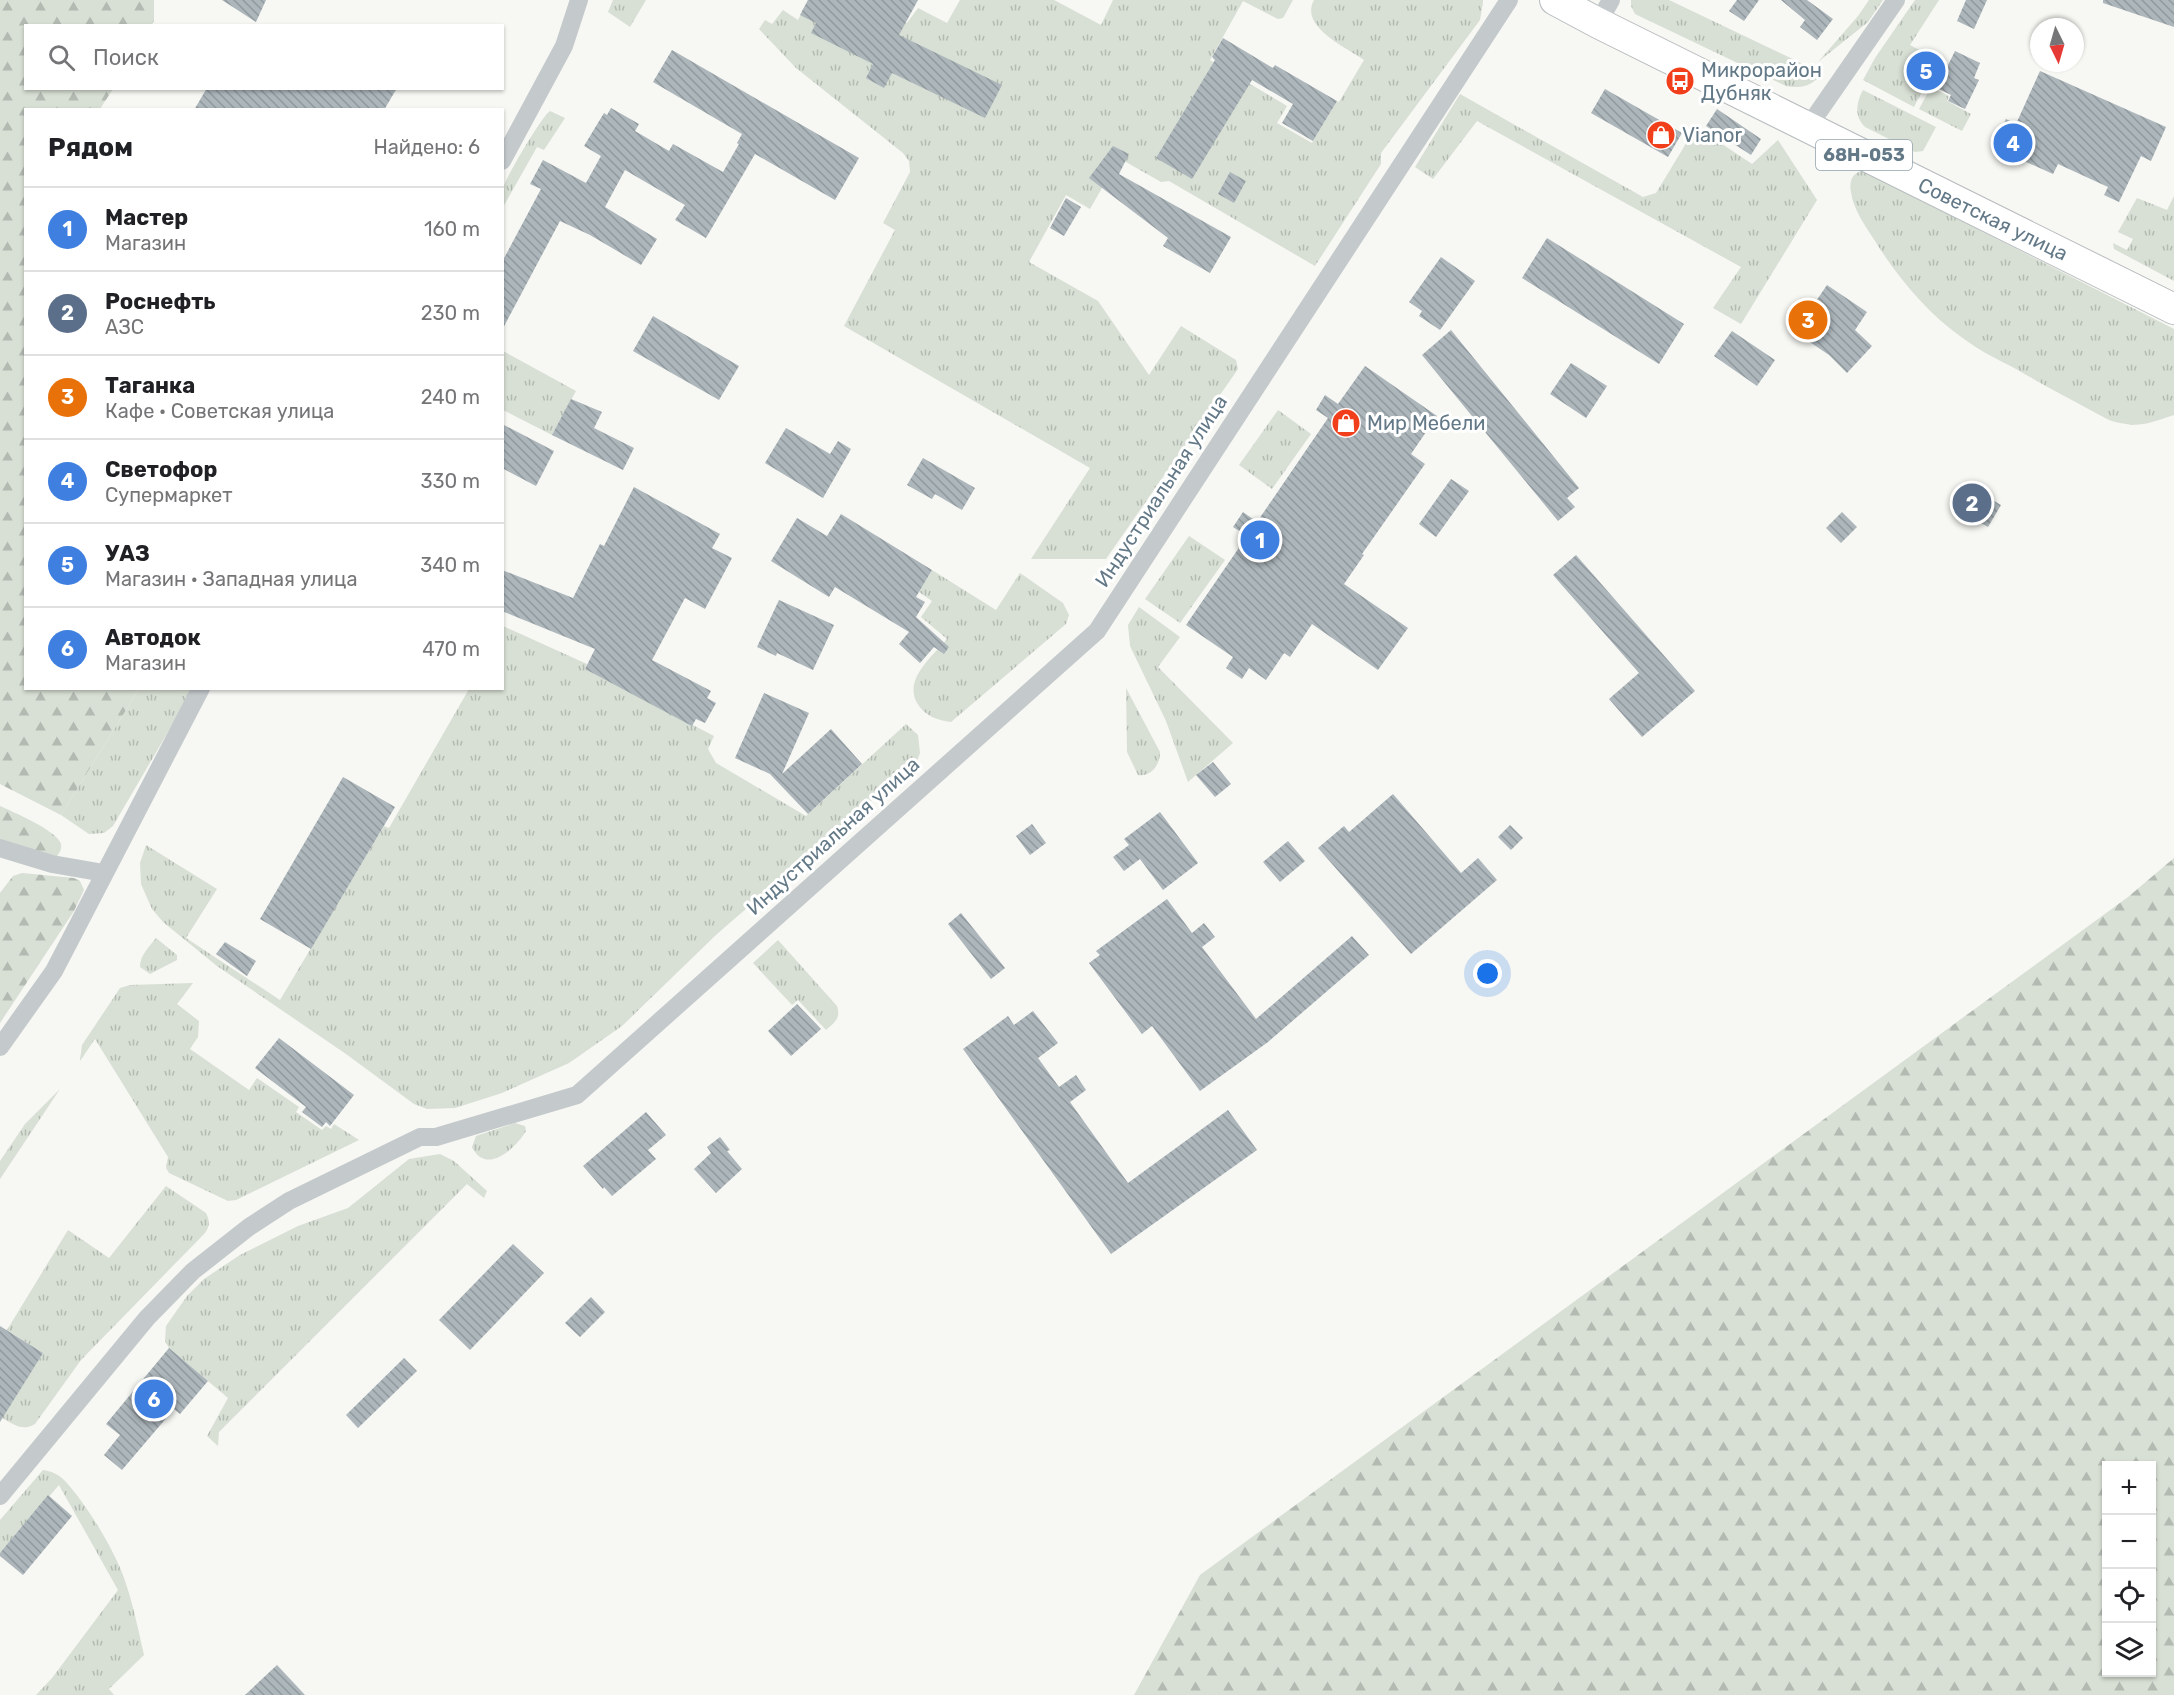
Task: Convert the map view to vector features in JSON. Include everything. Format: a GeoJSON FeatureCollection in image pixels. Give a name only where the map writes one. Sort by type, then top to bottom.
{"type":"FeatureCollection","features":[{"type":"Feature","properties":{"kind":"main road","name":"Советская улица"},"geometry":{"type":"LineString","coordinates":[[1555,0],[1605,12],[1808,127],[2174,309]]}},
{"type":"Feature","properties":{"kind":"street"},"geometry":{"type":"LineString","coordinates":[[504,157],[564,46],[579,0]]}},
{"type":"Feature","properties":{"kind":"street","name":"Индустриальная улица"},"geometry":{"type":"LineString","coordinates":[[0,1496],[147,1318],[193,1271],[249,1227],[289,1201],[420,1137],[436,1137],[578,1095],[1097,631],[1509,0]]}},
{"type":"Feature","properties":{"kind":"street"},"geometry":{"type":"LineString","coordinates":[[1808,127],[1896,0]]}},
{"type":"Feature","properties":{"kind":"street"},"geometry":{"type":"LineString","coordinates":[[0,1047],[54,971],[200,690]]}},
{"type":"Feature","properties":{"kind":"street"},"geometry":{"type":"LineString","coordinates":[[0,848],[52,864],[104,873]]}},
{"type":"Feature","properties":{"kind":"green space"},"geometry":{"type":"Polygon","coordinates":[[[0,0],[154,0],[154,21],[152,24],[24,24],[24,90],[112,90],[101,108],[24,108],[24,690],[138,690],[61,815],[0,784],[0,0]]]}},
{"type":"Feature","properties":{"kind":"green space"},"geometry":{"type":"Polygon","coordinates":[[[613,0],[646,0],[630,27],[608,12],[613,0]]]}},
{"type":"Feature","properties":{"kind":"green space"},"geometry":{"type":"Polygon","coordinates":[[[808,0],[859,0],[907,23],[918,8],[947,23],[960,0],[1054,0],[1101,25],[1113,0],[1293,0],[1283,18],[1278,19],[1243,1],[1210,60],[1287,106],[1277,123],[1312,143],[1364,60],[1318,27],[1311,10],[1314,0],[1483,0],[1483,2],[1480,20],[1381,153],[1381,164],[1315,266],[1169,181],[1161,182],[1119,158],[1090,209],[1066,195],[1029,262],[1098,301],[1149,375],[1181,326],[1236,360],[1238,369],[1106,559],[1031,559],[1090,468],[844,326],[895,230],[883,223],[910,172],[909,161],[903,153],[796,68],[759,29],[765,20],[772,24],[783,10],[798,20],[808,0]]]}},
{"type":"Feature","properties":{"kind":"green space"},"geometry":{"type":"Polygon","coordinates":[[[1631,0],[1669,0],[1822,73],[1815,81],[1806,85],[1786,86],[1635,14],[1631,0]]]}},
{"type":"Feature","properties":{"kind":"green space"},"geometry":{"type":"Polygon","coordinates":[[[1869,0],[1883,0],[1868,22],[1818,62],[1858,16],[1869,0]]]}},
{"type":"Feature","properties":{"kind":"green space"},"geometry":{"type":"Polygon","coordinates":[[[1915,0],[1939,0],[1910,45],[1925,53],[1913,77],[1926,84],[1914,107],[1863,80],[1875,58],[1915,0]]]}},
{"type":"Feature","properties":{"kind":"green space"},"geometry":{"type":"Polygon","coordinates":[[[1931,87],[1949,96],[1947,101],[1971,114],[1962,131],[1919,109],[1931,87]]]}},
{"type":"Feature","properties":{"kind":"green space"},"geometry":{"type":"Polygon","coordinates":[[[1863,90],[1936,127],[1923,151],[1915,152],[1861,123],[1857,109],[1863,90]]]}},
{"type":"Feature","properties":{"kind":"green space"},"geometry":{"type":"Polygon","coordinates":[[[1460,94],[1643,197],[1656,193],[1690,137],[1710,136],[1752,164],[1778,140],[1817,200],[1741,324],[1713,308],[1741,267],[1477,121],[1433,179],[1415,167],[1460,94]]]}},
{"type":"Feature","properties":{"kind":"green space"},"geometry":{"type":"Polygon","coordinates":[[[550,111],[565,118],[544,150],[537,147],[504,205],[506,182],[517,160],[550,111]]]}},
{"type":"Feature","properties":{"kind":"green space"},"geometry":{"type":"Polygon","coordinates":[[[1863,171],[2174,329],[2174,415],[2135,425],[2109,420],[1983,351],[1951,329],[1926,307],[1904,282],[1860,218],[1854,205],[1850,185],[1854,175],[1863,171]]]}},
{"type":"Feature","properties":{"kind":"green space"},"geometry":{"type":"Polygon","coordinates":[[[2174,196],[2174,281],[2114,249],[2113,243],[2127,250],[2133,239],[2118,232],[2137,198],[2167,210],[2174,196]]]}},
{"type":"Feature","properties":{"kind":"green space"},"geometry":{"type":"Polygon","coordinates":[[[504,352],[576,391],[552,435],[504,411],[504,352]]]}},
{"type":"Feature","properties":{"kind":"green space"},"geometry":{"type":"Polygon","coordinates":[[[1278,410],[1311,434],[1272,489],[1239,465],[1278,410]]]}},
{"type":"Feature","properties":{"kind":"green space"},"geometry":{"type":"Polygon","coordinates":[[[1189,536],[1225,560],[1180,623],[1145,599],[1189,536]]]}},
{"type":"Feature","properties":{"kind":"green space"},"geometry":{"type":"Polygon","coordinates":[[[932,570],[996,610],[1020,573],[1063,603],[1069,615],[1066,624],[951,722],[937,719],[926,713],[914,697],[916,679],[921,670],[947,639],[921,617],[932,601],[919,592],[932,570]]]}},
{"type":"Feature","properties":{"kind":"green space"},"geometry":{"type":"Polygon","coordinates":[[[1139,607],[1180,637],[1158,667],[1233,743],[1188,782],[1166,721],[1130,646],[1128,625],[1139,607]]]}},
{"type":"Feature","properties":{"kind":"green space"},"geometry":{"type":"Polygon","coordinates":[[[504,626],[587,664],[585,669],[714,736],[708,749],[716,763],[806,816],[906,724],[918,735],[920,753],[917,761],[717,934],[622,1026],[569,1063],[502,1093],[455,1108],[427,1109],[414,1104],[346,1054],[217,966],[163,922],[152,909],[141,884],[140,863],[146,845],[217,889],[186,938],[280,1000],[384,826],[389,828],[468,690],[504,690],[504,626]]]}},
{"type":"Feature","properties":{"kind":"green space"},"geometry":{"type":"Polygon","coordinates":[[[1126,688],[1160,752],[1154,769],[1143,775],[1138,775],[1127,752],[1126,688]]]}},
{"type":"Feature","properties":{"kind":"green space"},"geometry":{"type":"Polygon","coordinates":[[[138,690],[192,690],[113,826],[104,833],[89,834],[61,815],[138,690]]]}},
{"type":"Feature","properties":{"kind":"green space"},"geometry":{"type":"Polygon","coordinates":[[[0,806],[52,833],[61,844],[56,858],[0,843],[0,806]]]}},
{"type":"Feature","properties":{"kind":"green space"},"geometry":{"type":"Polygon","coordinates":[[[2174,858],[2174,1695],[1134,1695],[1200,1575],[2128,897],[2174,858]]]}},
{"type":"Feature","properties":{"kind":"green space"},"geometry":{"type":"Polygon","coordinates":[[[22,873],[74,878],[80,881],[84,890],[74,911],[0,1023],[0,893],[13,876],[22,873]]]}},
{"type":"Feature","properties":{"kind":"green space"},"geometry":{"type":"Polygon","coordinates":[[[156,938],[177,955],[177,960],[150,974],[140,967],[140,963],[145,951],[156,938]]]}},
{"type":"Feature","properties":{"kind":"green space"},"geometry":{"type":"Polygon","coordinates":[[[778,940],[837,1006],[838,1017],[826,1030],[798,1000],[792,1005],[753,963],[778,940]]]}},
{"type":"Feature","properties":{"kind":"green space"},"geometry":{"type":"Polygon","coordinates":[[[193,983],[177,1004],[199,1021],[198,1037],[190,1049],[249,1090],[257,1078],[299,1107],[296,1112],[322,1130],[326,1126],[331,1129],[334,1124],[359,1140],[236,1200],[228,1201],[169,1173],[166,1168],[168,1157],[95,1039],[80,1061],[82,1045],[120,988],[130,985],[193,983]]]}},
{"type":"Feature","properties":{"kind":"green space"},"geometry":{"type":"Polygon","coordinates":[[[60,1089],[0,1179],[0,1161],[25,1124],[60,1089]]]}},
{"type":"Feature","properties":{"kind":"green space"},"geometry":{"type":"Polygon","coordinates":[[[515,1123],[525,1126],[526,1131],[515,1145],[500,1156],[485,1159],[478,1155],[472,1147],[476,1136],[515,1123]]]}},
{"type":"Feature","properties":{"kind":"green space"},"geometry":{"type":"Polygon","coordinates":[[[440,1154],[454,1161],[487,1191],[484,1198],[467,1184],[219,1432],[218,1446],[207,1436],[228,1398],[169,1348],[165,1341],[166,1326],[187,1296],[204,1279],[240,1255],[298,1226],[348,1208],[409,1159],[440,1154]]]}},
{"type":"Feature","properties":{"kind":"green space"},"geometry":{"type":"Polygon","coordinates":[[[166,1186],[206,1213],[209,1223],[205,1233],[81,1360],[35,1424],[22,1427],[1,1417],[43,1353],[7,1330],[68,1230],[109,1258],[166,1186]]]}},
{"type":"Feature","properties":{"kind":"green space"},"geometry":{"type":"Polygon","coordinates":[[[43,1470],[62,1478],[90,1513],[119,1566],[127,1587],[144,1655],[109,1689],[114,1695],[36,1695],[52,1678],[118,1590],[59,1485],[0,1553],[0,1520],[43,1470]]]}},
{"type":"Feature","properties":{"kind":"building"},"geometry":{"type":"Polygon","coordinates":[[[222,0],[266,0],[256,22],[222,0]]]}},
{"type":"Feature","properties":{"kind":"building"},"geometry":{"type":"Polygon","coordinates":[[[808,0],[918,0],[899,35],[1002,85],[985,118],[892,73],[884,88],[866,78],[873,64],[811,33],[816,23],[800,15],[808,0]]]}},
{"type":"Feature","properties":{"kind":"building"},"geometry":{"type":"Polygon","coordinates":[[[1737,0],[1759,0],[1744,21],[1729,11],[1737,0]]]}},
{"type":"Feature","properties":{"kind":"building"},"geometry":{"type":"Polygon","coordinates":[[[1781,0],[1807,0],[1833,19],[1817,40],[1800,27],[1805,20],[1781,0]]]}},
{"type":"Feature","properties":{"kind":"building"},"geometry":{"type":"Polygon","coordinates":[[[1966,0],[1987,0],[1974,29],[1957,21],[1966,0]]]}},
{"type":"Feature","properties":{"kind":"building"},"geometry":{"type":"Polygon","coordinates":[[[2103,0],[2174,0],[2174,27],[2103,3],[2103,0]]]}},
{"type":"Feature","properties":{"kind":"building"},"geometry":{"type":"Polygon","coordinates":[[[1223,38],[1273,68],[1275,65],[1337,101],[1313,141],[1282,123],[1293,104],[1252,80],[1192,179],[1156,158],[1215,60],[1212,57],[1223,38]]]}},
{"type":"Feature","properties":{"kind":"building"},"geometry":{"type":"Polygon","coordinates":[[[672,50],[859,158],[835,200],[755,154],[706,238],[675,220],[685,205],[625,170],[605,207],[657,239],[641,265],[590,235],[560,221],[504,326],[504,258],[541,189],[530,184],[543,160],[586,183],[601,156],[584,146],[604,113],[607,115],[611,108],[639,124],[635,131],[669,151],[673,144],[723,172],[742,134],[653,82],[672,50]]]}},
{"type":"Feature","properties":{"kind":"building"},"geometry":{"type":"Polygon","coordinates":[[[1955,51],[1980,63],[1974,78],[1979,80],[1965,109],[1948,101],[1951,95],[1914,77],[1925,53],[1948,65],[1955,51]]]}},
{"type":"Feature","properties":{"kind":"building"},"geometry":{"type":"Polygon","coordinates":[[[2040,72],[2042,72],[2166,127],[2151,161],[2141,156],[2119,202],[2104,195],[2108,187],[2058,164],[2053,174],[1993,147],[2006,119],[2016,124],[2040,72]]]}},
{"type":"Feature","properties":{"kind":"building"},"geometry":{"type":"Polygon","coordinates":[[[1605,89],[1682,133],[1668,157],[1591,113],[1605,89]]]}},
{"type":"Feature","properties":{"kind":"building"},"geometry":{"type":"Polygon","coordinates":[[[206,90],[396,90],[385,108],[195,108],[206,90]]]}},
{"type":"Feature","properties":{"kind":"building"},"geometry":{"type":"Polygon","coordinates":[[[1717,109],[1761,139],[1751,155],[1706,126],[1717,109]]]}},
{"type":"Feature","properties":{"kind":"building"},"geometry":{"type":"Polygon","coordinates":[[[1113,146],[1129,154],[1119,174],[1231,237],[1210,273],[1163,246],[1168,238],[1089,178],[1113,146]]]}},
{"type":"Feature","properties":{"kind":"building"},"geometry":{"type":"Polygon","coordinates":[[[1230,172],[1246,181],[1234,203],[1218,194],[1230,172]]]}},
{"type":"Feature","properties":{"kind":"building"},"geometry":{"type":"Polygon","coordinates":[[[1066,198],[1081,207],[1064,236],[1050,228],[1066,198]]]}},
{"type":"Feature","properties":{"kind":"building"},"geometry":{"type":"Polygon","coordinates":[[[1547,238],[1684,324],[1659,364],[1522,278],[1547,238]]]}},
{"type":"Feature","properties":{"kind":"building"},"geometry":{"type":"Polygon","coordinates":[[[1441,257],[1475,281],[1440,330],[1419,316],[1422,311],[1409,302],[1441,257]]]}},
{"type":"Feature","properties":{"kind":"building"},"geometry":{"type":"Polygon","coordinates":[[[1827,285],[1867,312],[1855,330],[1872,346],[1847,373],[1829,355],[1795,332],[1827,285]]]}},
{"type":"Feature","properties":{"kind":"building"},"geometry":{"type":"Polygon","coordinates":[[[653,316],[739,366],[719,400],[633,351],[653,316]]]}},
{"type":"Feature","properties":{"kind":"building"},"geometry":{"type":"Polygon","coordinates":[[[1451,330],[1579,488],[1567,498],[1575,507],[1558,521],[1422,355],[1451,330]]]}},
{"type":"Feature","properties":{"kind":"building"},"geometry":{"type":"Polygon","coordinates":[[[1732,331],[1775,360],[1757,386],[1714,356],[1732,331]]]}},
{"type":"Feature","properties":{"kind":"building"},"geometry":{"type":"Polygon","coordinates":[[[1571,363],[1607,386],[1586,418],[1550,394],[1571,363]]]}},
{"type":"Feature","properties":{"kind":"building"},"geometry":{"type":"Polygon","coordinates":[[[1365,366],[1437,416],[1411,454],[1425,464],[1362,554],[1364,555],[1344,584],[1408,628],[1378,670],[1312,624],[1290,657],[1284,653],[1266,680],[1249,668],[1242,679],[1226,668],[1233,657],[1186,625],[1247,536],[1233,527],[1243,512],[1257,522],[1328,418],[1316,410],[1325,395],[1338,404],[1365,366]]]}},
{"type":"Feature","properties":{"kind":"building"},"geometry":{"type":"Polygon","coordinates":[[[571,399],[602,412],[594,428],[634,448],[623,470],[552,435],[571,399]]]}},
{"type":"Feature","properties":{"kind":"building"},"geometry":{"type":"Polygon","coordinates":[[[504,425],[554,451],[536,486],[504,469],[504,425]]]}},
{"type":"Feature","properties":{"kind":"building"},"geometry":{"type":"Polygon","coordinates":[[[786,428],[830,454],[838,441],[851,449],[823,498],[765,463],[786,428]]]}},
{"type":"Feature","properties":{"kind":"building"},"geometry":{"type":"Polygon","coordinates":[[[923,458],[975,488],[962,510],[935,494],[932,499],[907,485],[923,458]]]}},
{"type":"Feature","properties":{"kind":"building"},"geometry":{"type":"Polygon","coordinates":[[[1451,479],[1469,491],[1436,537],[1419,524],[1451,479]]]}},
{"type":"Feature","properties":{"kind":"building"},"geometry":{"type":"Polygon","coordinates":[[[1965,484],[2001,505],[1988,527],[1952,506],[1965,484]]]}},
{"type":"Feature","properties":{"kind":"building"},"geometry":{"type":"Polygon","coordinates":[[[634,487],[720,534],[712,548],[732,558],[705,609],[685,598],[652,660],[711,691],[707,698],[716,703],[705,723],[696,719],[692,726],[585,669],[595,649],[504,612],[504,571],[573,598],[600,544],[604,546],[634,487]]]}},
{"type":"Feature","properties":{"kind":"building"},"geometry":{"type":"Polygon","coordinates":[[[1842,512],[1857,527],[1841,543],[1826,528],[1842,512]]]}},
{"type":"Feature","properties":{"kind":"building"},"geometry":{"type":"Polygon","coordinates":[[[841,514],[932,570],[916,597],[925,602],[916,617],[949,647],[944,654],[934,647],[920,663],[899,644],[909,632],[835,587],[829,597],[771,561],[797,518],[827,536],[841,514]]]}},
{"type":"Feature","properties":{"kind":"building"},"geometry":{"type":"Polygon","coordinates":[[[1576,555],[1695,691],[1642,737],[1609,699],[1639,673],[1553,575],[1576,555]]]}},
{"type":"Feature","properties":{"kind":"building"},"geometry":{"type":"Polygon","coordinates":[[[779,600],[834,625],[813,670],[777,653],[776,656],[757,647],[779,600]]]}},
{"type":"Feature","properties":{"kind":"building"},"geometry":{"type":"Polygon","coordinates":[[[764,693],[809,713],[782,774],[831,729],[862,764],[808,814],[770,774],[735,758],[764,693]]]}},
{"type":"Feature","properties":{"kind":"building"},"geometry":{"type":"Polygon","coordinates":[[[1213,762],[1231,784],[1215,797],[1196,775],[1213,762]]]}},
{"type":"Feature","properties":{"kind":"building"},"geometry":{"type":"Polygon","coordinates":[[[343,777],[395,807],[311,949],[260,919],[343,777]]]}},
{"type":"Feature","properties":{"kind":"building"},"geometry":{"type":"Polygon","coordinates":[[[1393,794],[1461,873],[1478,858],[1497,880],[1411,954],[1318,848],[1344,826],[1349,832],[1393,794]]]}},
{"type":"Feature","properties":{"kind":"building"},"geometry":{"type":"Polygon","coordinates":[[[1160,812],[1198,863],[1163,890],[1140,859],[1124,871],[1113,857],[1129,845],[1124,839],[1160,812]]]}},
{"type":"Feature","properties":{"kind":"building"},"geometry":{"type":"Polygon","coordinates":[[[1032,824],[1046,843],[1030,855],[1016,836],[1032,824]]]}},
{"type":"Feature","properties":{"kind":"building"},"geometry":{"type":"Polygon","coordinates":[[[1510,825],[1523,838],[1511,850],[1498,837],[1510,825]]]}},
{"type":"Feature","properties":{"kind":"building"},"geometry":{"type":"Polygon","coordinates":[[[1288,841],[1305,861],[1280,882],[1263,862],[1288,841]]]}},
{"type":"Feature","properties":{"kind":"building"},"geometry":{"type":"Polygon","coordinates":[[[1167,899],[1192,933],[1204,923],[1215,937],[1202,947],[1256,1019],[1352,936],[1369,955],[1268,1042],[1200,1091],[1152,1026],[1142,1034],[1089,963],[1100,955],[1096,951],[1167,899]]]}},
{"type":"Feature","properties":{"kind":"building"},"geometry":{"type":"Polygon","coordinates":[[[961,913],[1005,968],[991,979],[948,924],[961,913]]]}},
{"type":"Feature","properties":{"kind":"building"},"geometry":{"type":"Polygon","coordinates":[[[225,942],[256,961],[247,976],[216,954],[225,942]]]}},
{"type":"Feature","properties":{"kind":"building"},"geometry":{"type":"Polygon","coordinates":[[[797,1004],[821,1029],[791,1056],[768,1031],[797,1004]]]}},
{"type":"Feature","properties":{"kind":"building"},"geometry":{"type":"Polygon","coordinates":[[[1033,1011],[1058,1043],[1038,1058],[1059,1087],[1076,1075],[1086,1090],[1070,1102],[1128,1183],[1228,1110],[1257,1150],[1111,1254],[963,1049],[1008,1016],[1014,1025],[1033,1011]]]}},
{"type":"Feature","properties":{"kind":"building"},"geometry":{"type":"Polygon","coordinates":[[[279,1038],[354,1095],[330,1126],[326,1122],[322,1127],[302,1112],[306,1107],[255,1068],[279,1038]]]}},
{"type":"Feature","properties":{"kind":"building"},"geometry":{"type":"Polygon","coordinates":[[[646,1112],[666,1135],[648,1150],[656,1159],[612,1196],[583,1166],[646,1112]]]}},
{"type":"Feature","properties":{"kind":"building"},"geometry":{"type":"Polygon","coordinates":[[[720,1137],[730,1150],[727,1151],[742,1169],[716,1193],[694,1169],[711,1153],[707,1147],[720,1137]]]}},
{"type":"Feature","properties":{"kind":"building"},"geometry":{"type":"Polygon","coordinates":[[[513,1244],[544,1273],[470,1350],[439,1320],[513,1244]]]}},
{"type":"Feature","properties":{"kind":"building"},"geometry":{"type":"Polygon","coordinates":[[[591,1297],[605,1312],[580,1337],[565,1323],[591,1297]]]}},
{"type":"Feature","properties":{"kind":"building"},"geometry":{"type":"Polygon","coordinates":[[[0,1326],[43,1353],[0,1422],[0,1326]]]}},
{"type":"Feature","properties":{"kind":"building"},"geometry":{"type":"Polygon","coordinates":[[[169,1348],[208,1381],[180,1414],[174,1409],[122,1470],[104,1455],[120,1435],[106,1424],[169,1348]]]}},
{"type":"Feature","properties":{"kind":"building"},"geometry":{"type":"Polygon","coordinates":[[[404,1358],[417,1371],[358,1428],[346,1415],[404,1358]]]}},
{"type":"Feature","properties":{"kind":"building"},"geometry":{"type":"Polygon","coordinates":[[[48,1495],[72,1516],[23,1575],[0,1556],[0,1553],[48,1495]]]}},
{"type":"Feature","properties":{"kind":"building"},"geometry":{"type":"Polygon","coordinates":[[[277,1665],[305,1695],[245,1695],[277,1665]]]}},
{"type":"Feature","properties":{"kind":"place","name":"УАЗ"},"geometry":{"type":"Point","coordinates":[1926,71]}},
{"type":"Feature","properties":{"kind":"place","name":"Микрорайон Дубняк"},"geometry":{"type":"Point","coordinates":[1680,81]}},
{"type":"Feature","properties":{"kind":"place","name":"Vianor"},"geometry":{"type":"Point","coordinates":[1661,135]}},
{"type":"Feature","properties":{"kind":"place","name":"Светофор"},"geometry":{"type":"Point","coordinates":[2013,143]}},
{"type":"Feature","properties":{"kind":"place","name":"Таганка"},"geometry":{"type":"Point","coordinates":[1808,320]}},
{"type":"Feature","properties":{"kind":"place","name":"Мир Мебели"},"geometry":{"type":"Point","coordinates":[1346,423]}},
{"type":"Feature","properties":{"kind":"place","name":"Роснефть"},"geometry":{"type":"Point","coordinates":[1972,503]}},
{"type":"Feature","properties":{"kind":"place","name":"Мастер"},"geometry":{"type":"Point","coordinates":[1260,540]}},
{"type":"Feature","properties":{"kind":"place","name":"Автодок"},"geometry":{"type":"Point","coordinates":[154,1399]}}]}
